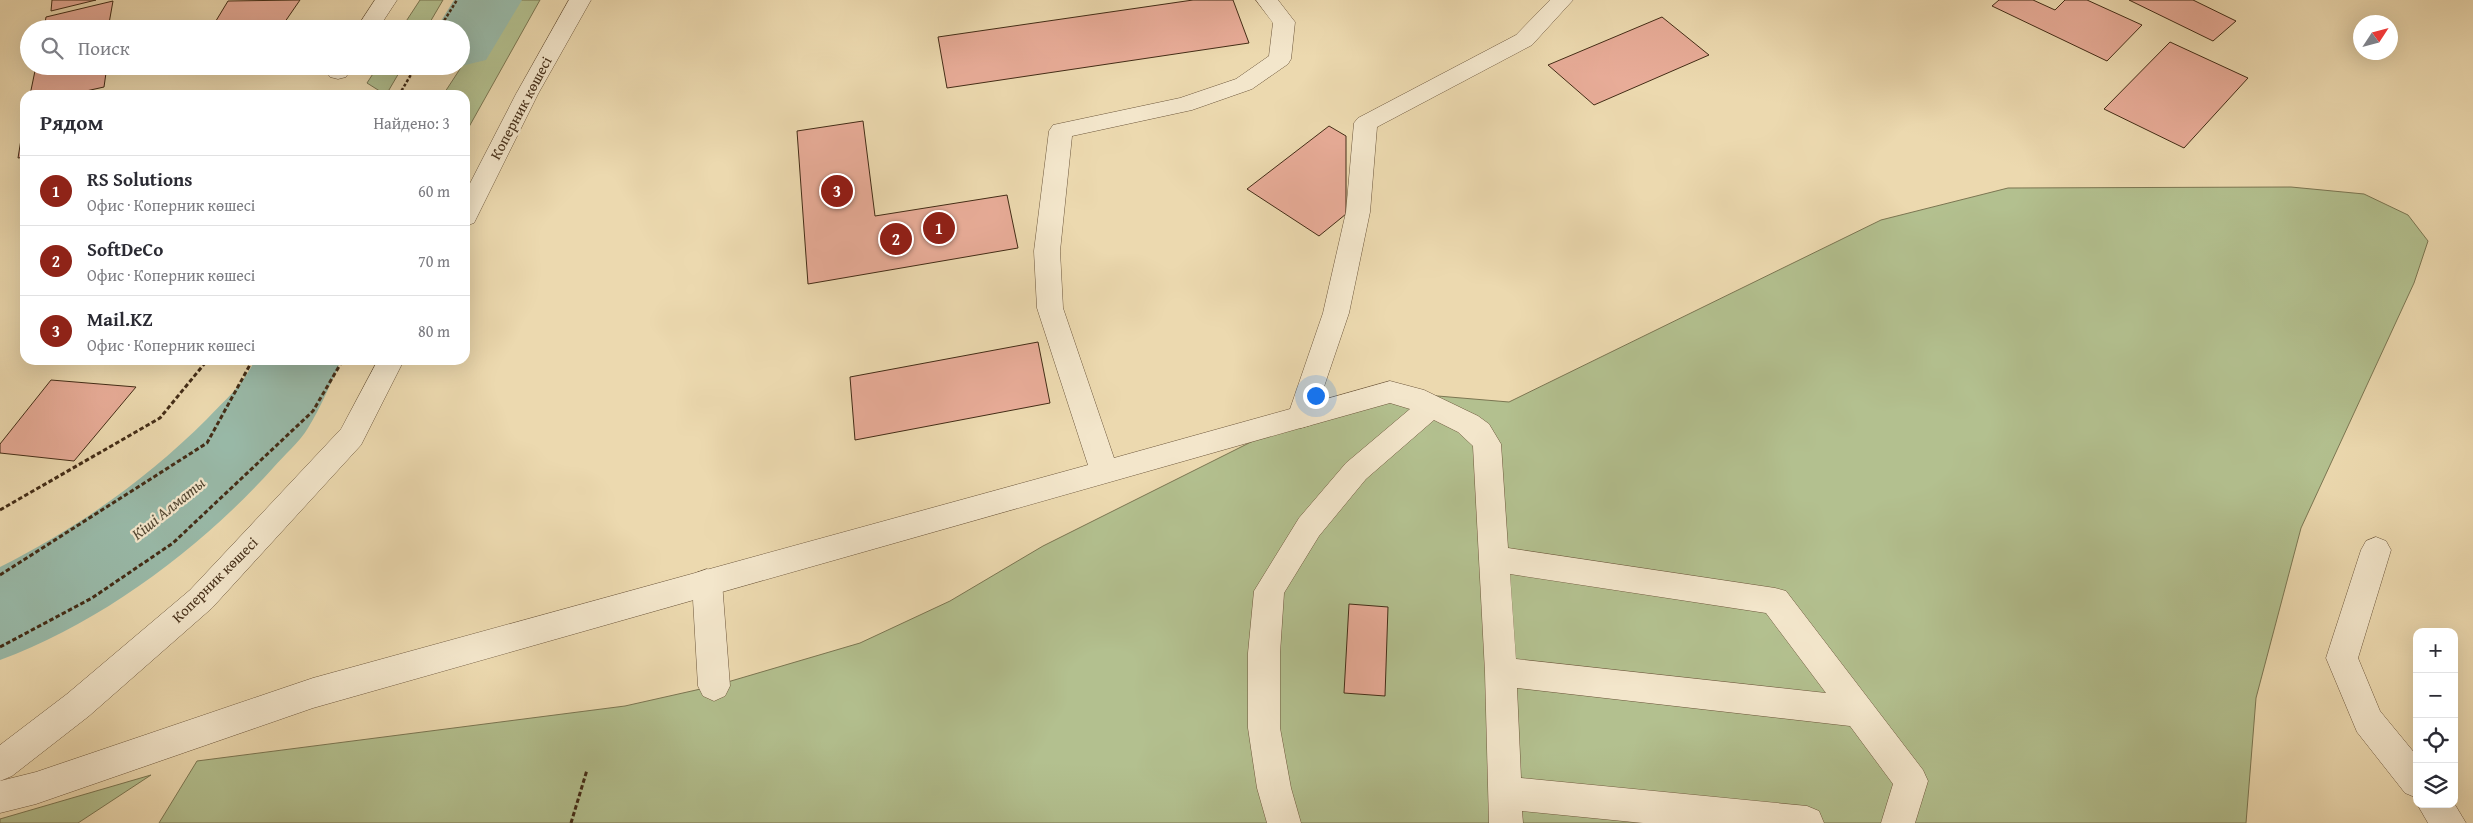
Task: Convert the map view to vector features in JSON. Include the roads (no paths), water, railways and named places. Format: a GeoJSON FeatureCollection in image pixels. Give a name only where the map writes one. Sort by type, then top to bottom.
{"type":"FeatureCollection","features":[{"type":"Feature","properties":{"kind":"street"},"geometry":{"type":"LineString","coordinates":[[373,20],[386,0]]}},
{"type":"Feature","properties":{"kind":"street","name":"Коперник көшесі"},"geometry":{"type":"LineString","coordinates":[[470,207],[527,94],[580,0]]}},
{"type":"Feature","properties":{"kind":"street"},"geometry":{"type":"LineString","coordinates":[[1104,471],[1050,308],[1047,251],[1061,131],[1184,105],[1244,84],[1280,59],[1284,22],[1267,0]]}},
{"type":"Feature","properties":{"kind":"street"},"geometry":{"type":"LineString","coordinates":[[1301,416],[1338,304],[1358,212],[1366,123],[1524,40],[1562,0]]}},
{"type":"Feature","properties":{"kind":"street","name":"Коперник көшесі"},"geometry":{"type":"LineString","coordinates":[[0,765],[78,705],[201,599],[351,437],[388,365]]}},
{"type":"Feature","properties":{"kind":"street"},"geometry":{"type":"LineString","coordinates":[[0,797],[36,788],[312,693],[1390,392],[1414,398],[1468,424],[1479,432],[1487,444],[1502,672],[1506,808],[1807,823]]}},
{"type":"Feature","properties":{"kind":"street"},"geometry":{"type":"LineString","coordinates":[[1284,823],[1274,788],[1264,728],[1264,653],[1269,591],[1309,527],[1356,471],[1431,407]]}},
{"type":"Feature","properties":{"kind":"street"},"geometry":{"type":"LineString","coordinates":[[2376,550],[2342,658],[2368,720],[2413,777]]}},
{"type":"Feature","properties":{"kind":"street"},"geometry":{"type":"LineString","coordinates":[[1496,559],[1775,601],[1911,781],[1898,823]]}},
{"type":"Feature","properties":{"kind":"street"},"geometry":{"type":"LineString","coordinates":[[707,582],[714,686]]}},
{"type":"Feature","properties":{"kind":"street"},"geometry":{"type":"LineString","coordinates":[[1502,672],[1860,712]]}},
{"type":"Feature","properties":{"kind":"street"},"geometry":{"type":"LineString","coordinates":[[2437,808],[2449,823]]}},
{"type":"Feature","properties":{"kind":"waterway","name":"Кіші Алматы"},"geometry":{"type":"LineString","coordinates":[[470,29],[488,0]]}},
{"type":"Feature","properties":{"kind":"waterway","name":"Кіші Алматы"},"geometry":{"type":"LineString","coordinates":[[0,616],[55,587],[142,532],[216,469],[276,405],[296,365]]}},
{"type":"Feature","properties":{"kind":"place","name":"Mail.KZ"},"geometry":{"type":"Point","coordinates":[837,191]}},
{"type":"Feature","properties":{"kind":"place","name":"RS Solutions"},"geometry":{"type":"Point","coordinates":[939,228]}},
{"type":"Feature","properties":{"kind":"place","name":"SoftDeCo"},"geometry":{"type":"Point","coordinates":[896,239]}}]}
